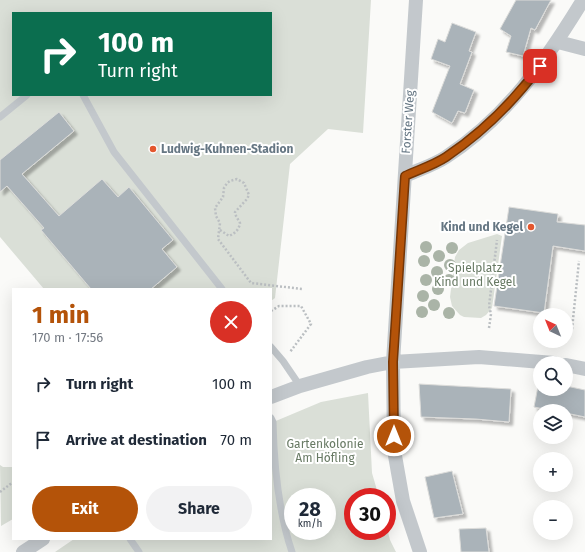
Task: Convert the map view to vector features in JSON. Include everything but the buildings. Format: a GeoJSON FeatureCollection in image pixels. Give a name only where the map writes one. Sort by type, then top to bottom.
{"type":"FeatureCollection","features":[{"type":"Feature","properties":{"kind":"street","name":"Forster Weg"},"geometry":{"type":"LineString","coordinates":[[416,0],[393,362],[394,450],[404,501],[420,552]]}},
{"type":"Feature","properties":{"kind":"street"},"geometry":{"type":"LineString","coordinates":[[405,176],[445,158],[486,127],[522,89],[558,42],[583,0]]}},
{"type":"Feature","properties":{"kind":"street"},"geometry":{"type":"LineString","coordinates":[[558,42],[585,49]]}},
{"type":"Feature","properties":{"kind":"street"},"geometry":{"type":"LineString","coordinates":[[272,397],[300,386],[367,367],[393,362],[479,357],[533,361]]}},
{"type":"Feature","properties":{"kind":"street"},"geometry":{"type":"LineString","coordinates":[[573,366],[585,369]]}},
{"type":"Feature","properties":{"kind":"street"},"geometry":{"type":"LineString","coordinates":[[24,552],[42,540]]}},
{"type":"Feature","properties":{"kind":"lane"},"geometry":{"type":"LineString","coordinates":[[0,117],[26,96]]}},
{"type":"Feature","properties":{"kind":"lane"},"geometry":{"type":"LineString","coordinates":[[84,96],[114,152],[221,288]]}},
{"type":"Feature","properties":{"kind":"lane"},"geometry":{"type":"LineString","coordinates":[[272,348],[283,361],[300,386]]}},
{"type":"Feature","properties":{"kind":"lane"},"geometry":{"type":"LineString","coordinates":[[272,420],[274,466],[285,533],[292,552]]}},
{"type":"Feature","properties":{"kind":"lane"},"geometry":{"type":"LineString","coordinates":[[131,540],[139,552]]}},
{"type":"Feature","properties":{"kind":"path"},"geometry":{"type":"LineString","coordinates":[[220,230],[229,236],[235,233],[240,227],[240,223],[235,212],[249,195],[244,184],[237,179],[227,183],[224,188],[223,197],[215,208],[216,216],[220,223],[218,239],[251,283],[302,289]]}},
{"type":"Feature","properties":{"kind":"path"},"geometry":{"type":"LineString","coordinates":[[489,328],[491,314],[489,306],[497,240]]}},
{"type":"Feature","properties":{"kind":"path"},"geometry":{"type":"LineString","coordinates":[[573,319],[579,261]]}},
{"type":"Feature","properties":{"kind":"path"},"geometry":{"type":"LineString","coordinates":[[272,310],[279,306],[301,306],[311,324],[283,361]]}},
{"type":"Feature","properties":{"kind":"path"},"geometry":{"type":"LineString","coordinates":[[0,492],[12,483]]}},
{"type":"Feature","properties":{"kind":"green space","name":"Ludwig-Kuhnen-Stadion"},"geometry":{"type":"Polygon","coordinates":[[[0,0],[371,0],[363,133],[328,129],[290,164],[275,298],[272,300],[272,288],[43,288],[0,237],[0,0]]]}},
{"type":"Feature","properties":{"kind":"green space","name":"Spielplatz Kind und Kegel"},"geometry":{"type":"Polygon","coordinates":[[[497,234],[502,236],[492,308],[481,318],[464,317],[460,315],[452,306],[450,297],[455,257],[459,250],[468,243],[497,234]]]}},
{"type":"Feature","properties":{"kind":"green space","name":"Gartenkolonie Am Höfling"},"geometry":{"type":"Polygon","coordinates":[[[368,393],[372,473],[376,488],[344,488],[344,540],[390,540],[396,552],[55,552],[73,540],[272,540],[272,423],[321,402],[368,393]]]}},
{"type":"Feature","properties":{"kind":"green space"},"geometry":{"type":"Polygon","coordinates":[[[0,465],[3,467],[12,467],[12,520],[1,526],[0,465]]]}},
{"type":"Feature","properties":{"kind":"place","name":"Ludwig-Kuhnen-Stadion"},"geometry":{"type":"Point","coordinates":[153,149]}},
{"type":"Feature","properties":{"kind":"place","name":"Kind und Kegel"},"geometry":{"type":"Point","coordinates":[531,227]}},
{"type":"Feature","properties":{"kind":"route"},"geometry":{"type":"LineString","coordinates":[[394,436],[393,362],[405,176],[445,158],[486,127],[522,89],[540,66]]}}]}
